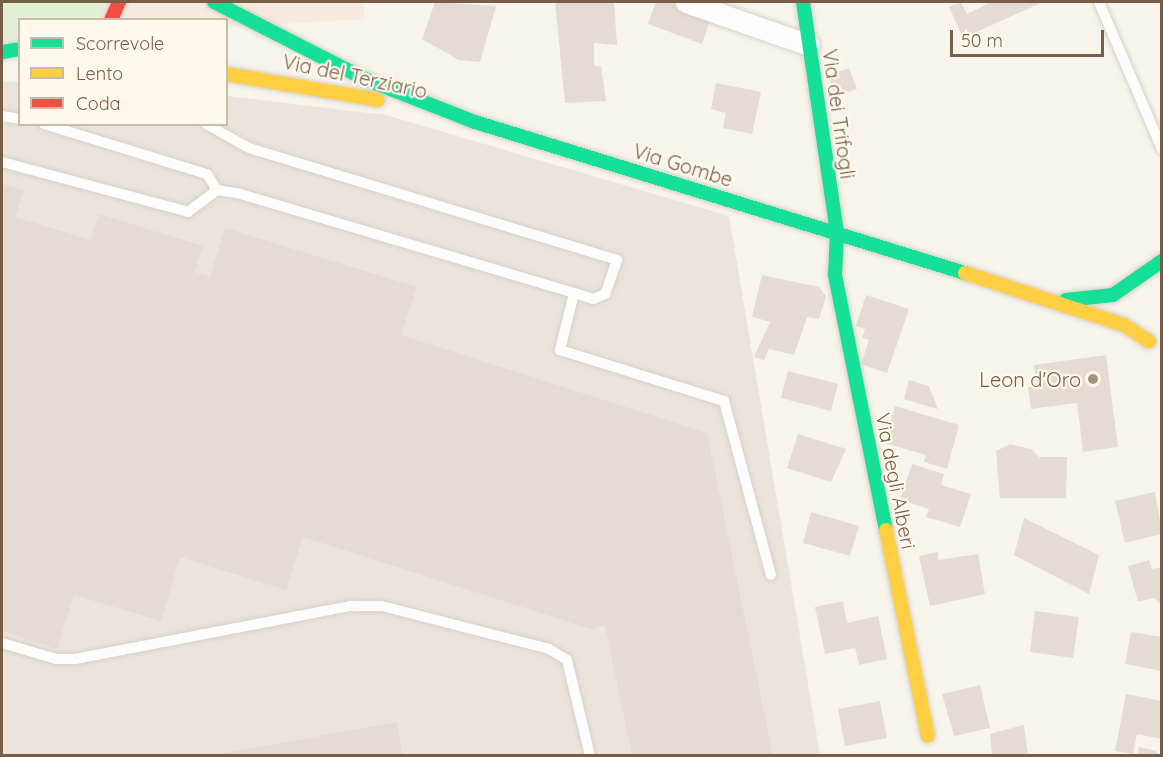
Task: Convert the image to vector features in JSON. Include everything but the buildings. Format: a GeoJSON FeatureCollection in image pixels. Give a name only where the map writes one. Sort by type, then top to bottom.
{"type":"FeatureCollection","features":[{"type":"Feature","properties":{"kind":"main road"},"geometry":{"type":"LineString","coordinates":[[112,18],[119,2]]}},
{"type":"Feature","properties":{"kind":"main road","name":"Via Gombe"},"geometry":{"type":"LineString","coordinates":[[214,2],[365,79],[475,122],[1050,299],[1124,325],[1149,341]]}},
{"type":"Feature","properties":{"kind":"main road","name":"Via dei Trifogli"},"geometry":{"type":"LineString","coordinates":[[803,2],[837,233]]}},
{"type":"Feature","properties":{"kind":"main road"},"geometry":{"type":"LineString","coordinates":[[2,52],[18,49]]}},
{"type":"Feature","properties":{"kind":"main road"},"geometry":{"type":"LineString","coordinates":[[2,59],[18,60]]}},
{"type":"Feature","properties":{"kind":"main road","name":"Via del Terziario"},"geometry":{"type":"LineString","coordinates":[[228,74],[321,87],[475,122]]}},
{"type":"Feature","properties":{"kind":"main road","name":"Via degli Alberi"},"geometry":{"type":"LineString","coordinates":[[837,233],[835,276],[928,736]]}},
{"type":"Feature","properties":{"kind":"main road"},"geometry":{"type":"LineString","coordinates":[[1050,299],[1092,301],[1113,295],[1161,261]]}},
{"type":"Feature","properties":{"kind":"main road"},"geometry":{"type":"LineString","coordinates":[[1142,297],[1161,261]]}},
{"type":"Feature","properties":{"kind":"main road"},"geometry":{"type":"LineString","coordinates":[[1141,315],[1149,341],[1161,356]]}},
{"type":"Feature","properties":{"kind":"street"},"geometry":{"type":"LineString","coordinates":[[686,2],[809,45]]}},
{"type":"Feature","properties":{"kind":"lane"},"geometry":{"type":"LineString","coordinates":[[1099,2],[1161,148]]}},
{"type":"Feature","properties":{"kind":"lane"},"geometry":{"type":"LineString","coordinates":[[2,116],[18,119]]}},
{"type":"Feature","properties":{"kind":"lane"},"geometry":{"type":"LineString","coordinates":[[51,126],[207,174],[217,190],[593,299],[604,294],[617,260],[249,148],[210,126]]}},
{"type":"Feature","properties":{"kind":"lane"},"geometry":{"type":"LineString","coordinates":[[2,162],[188,212],[217,190]]}},
{"type":"Feature","properties":{"kind":"lane"},"geometry":{"type":"LineString","coordinates":[[574,293],[560,350],[724,401],[771,574]]}},
{"type":"Feature","properties":{"kind":"lane"},"geometry":{"type":"LineString","coordinates":[[2,642],[56,660],[75,659],[351,606],[382,606],[549,649],[567,660],[590,756]]}},
{"type":"Feature","properties":{"kind":"shaded area"},"geometry":{"type":"Polygon","coordinates":[[[2,2],[363,2],[365,19],[228,27],[228,18],[18,18],[2,2]]]}},
{"type":"Feature","properties":{"kind":"shaded area"},"geometry":{"type":"Polygon","coordinates":[[[2,81],[18,82],[18,126],[228,126],[228,96],[386,115],[729,216],[820,755],[2,755],[2,81]]]}},
{"type":"Feature","properties":{"kind":"green space"},"geometry":{"type":"Polygon","coordinates":[[[2,2],[106,2],[99,18],[18,18],[18,41],[2,42],[2,2]]]}},
{"type":"Feature","properties":{"kind":"traffic: fast"},"geometry":{"type":"LineString","coordinates":[[214,2],[365,79],[475,122],[965,273]]}},
{"type":"Feature","properties":{"kind":"traffic: fast"},"geometry":{"type":"LineString","coordinates":[[803,2],[837,233],[835,275],[886,530]]}},
{"type":"Feature","properties":{"kind":"traffic: fast"},"geometry":{"type":"LineString","coordinates":[[2,52],[18,49]]}},
{"type":"Feature","properties":{"kind":"traffic: fast"},"geometry":{"type":"LineString","coordinates":[[1066,300],[1113,295],[1162,261]]}},
{"type":"Feature","properties":{"kind":"traffic: slow"},"geometry":{"type":"LineString","coordinates":[[228,74],[378,100]]}},
{"type":"Feature","properties":{"kind":"traffic: slow"},"geometry":{"type":"LineString","coordinates":[[965,273],[1124,325],[1149,341]]}},
{"type":"Feature","properties":{"kind":"traffic: slow"},"geometry":{"type":"LineString","coordinates":[[886,530],[928,736]]}},
{"type":"Feature","properties":{"kind":"traffic: jam"},"geometry":{"type":"LineString","coordinates":[[112,18],[119,2]]}},
{"type":"Feature","properties":{"kind":"place","name":"Leon d'Oro"},"geometry":{"type":"Point","coordinates":[1093,379]}}]}
